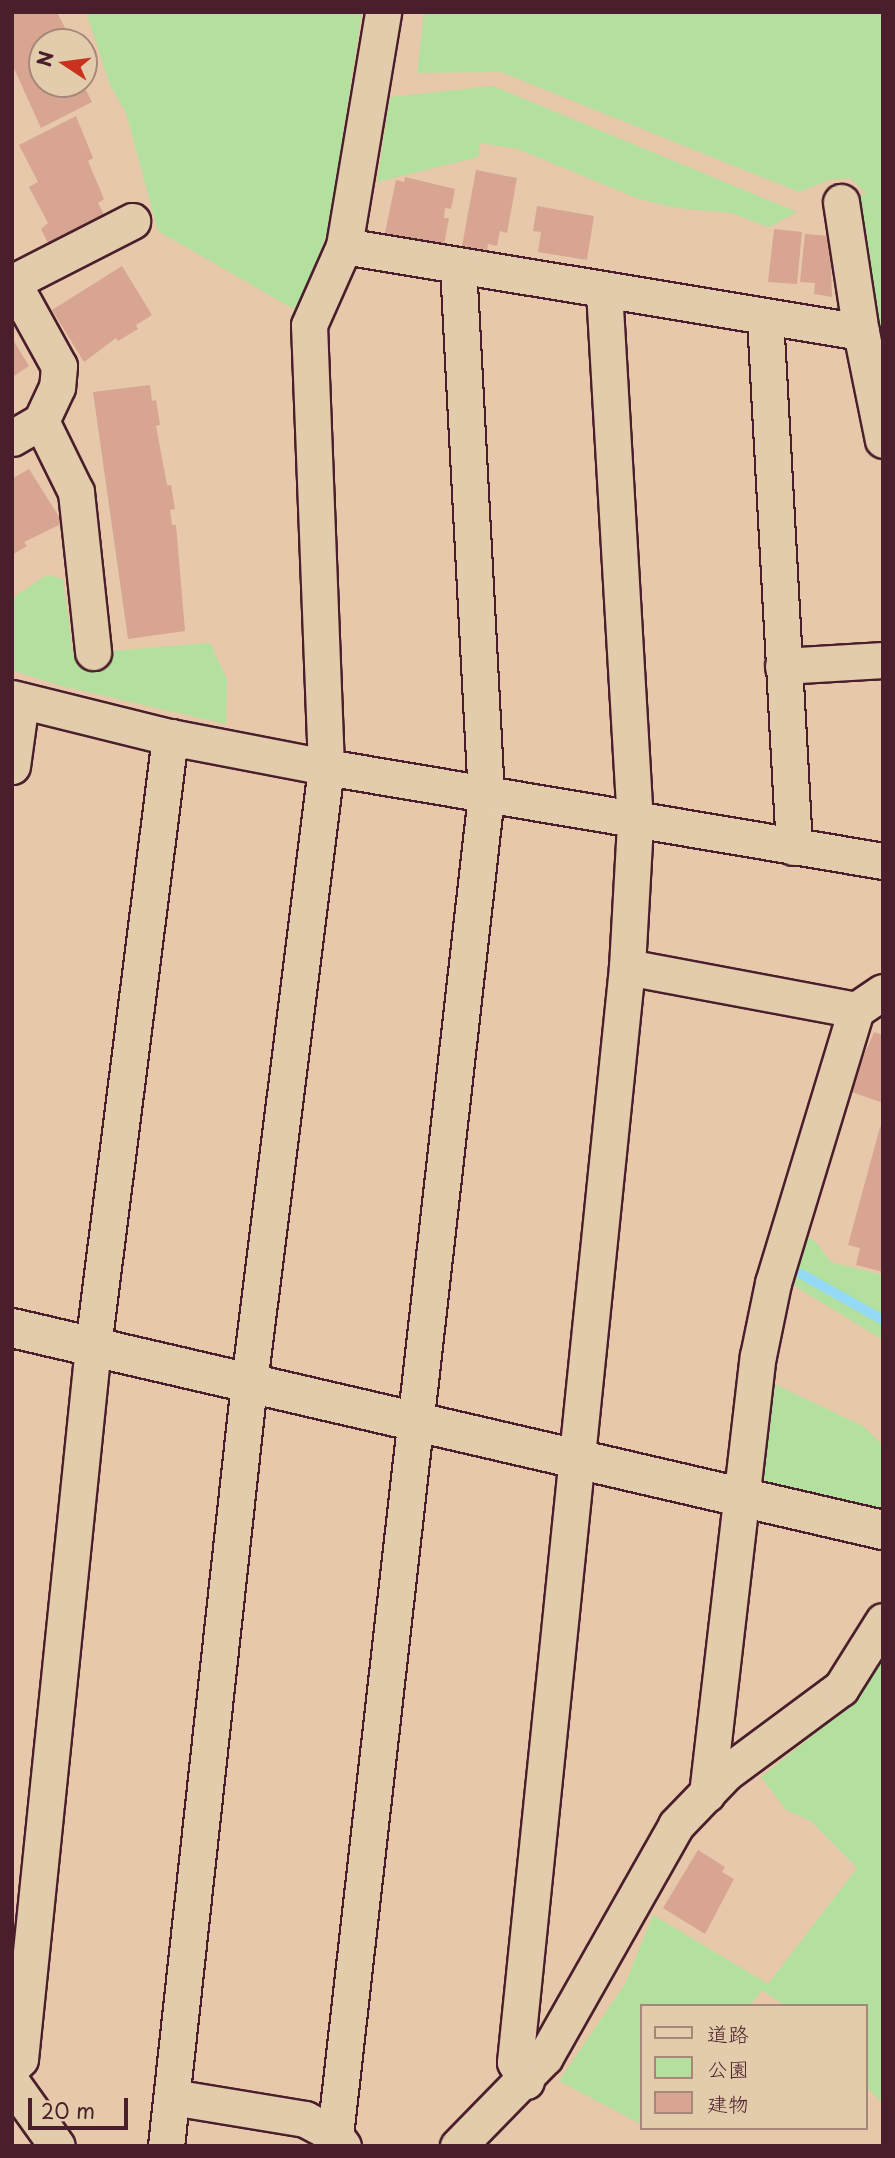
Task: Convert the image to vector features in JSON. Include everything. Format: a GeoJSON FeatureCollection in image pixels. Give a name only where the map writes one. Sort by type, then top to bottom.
{"type":"FeatureCollection","features":[{"type":"Feature","properties":{"kind":"street"},"geometry":{"type":"LineString","coordinates":[[166,2146],[249,1383],[327,767],[309,325],[344,246],[383,12]]}},
{"type":"Feature","properties":{"kind":"street"},"geometry":{"type":"LineString","coordinates":[[841,202],[861,332],[883,440]]}},
{"type":"Feature","properties":{"kind":"street"},"geometry":{"type":"LineString","coordinates":[[93,652],[76,492],[27,429],[57,387],[59,366],[13,281],[132,221]]}},
{"type":"Feature","properties":{"kind":"street"},"geometry":{"type":"LineString","coordinates":[[344,246],[861,332]]}},
{"type":"Feature","properties":{"kind":"street"},"geometry":{"type":"LineString","coordinates":[[172,2097],[305,2119],[339,2140],[486,796],[458,266]]}},
{"type":"Feature","properties":{"kind":"street"},"geometry":{"type":"LineString","coordinates":[[526,2081],[515,2062],[627,967],[635,822],[604,290]]}},
{"type":"Feature","properties":{"kind":"street"},"geometry":{"type":"LineString","coordinates":[[765,317],[794,847]]}},
{"type":"Feature","properties":{"kind":"street"},"geometry":{"type":"LineString","coordinates":[[783,666],[883,660]]}},
{"type":"Feature","properties":{"kind":"street"},"geometry":{"type":"LineString","coordinates":[[12,766],[17,700],[170,737],[327,767],[635,822],[883,862]]}},
{"type":"Feature","properties":{"kind":"street"},"geometry":{"type":"LineString","coordinates":[[12,2067],[20,2059],[93,1346],[170,737]]}},
{"type":"Feature","properties":{"kind":"street"},"geometry":{"type":"LineString","coordinates":[[627,967],[869,1001],[773,1283],[758,1356],[707,1794]]}},
{"type":"Feature","properties":{"kind":"street"},"geometry":{"type":"LineString","coordinates":[[12,1328],[883,1530]]}},
{"type":"Feature","properties":{"kind":"street"},"geometry":{"type":"LineString","coordinates":[[458,2146],[526,2081],[545,2057],[614,1942],[676,1825],[726,1773],[841,1688],[883,1621]]}},
{"type":"Feature","properties":{"kind":"street"},"geometry":{"type":"LineString","coordinates":[[12,2082],[57,2146]]}},
{"type":"Feature","properties":{"kind":"green space"},"geometry":{"type":"Polygon","coordinates":[[[86,12],[362,12],[328,229],[299,312],[158,231],[126,113],[110,85],[98,48],[98,28],[91,28],[86,12]]]}},
{"type":"Feature","properties":{"kind":"green space"},"geometry":{"type":"Polygon","coordinates":[[[424,12],[883,12],[883,380],[853,195],[867,194],[850,178],[829,180],[799,192],[501,72],[417,73],[424,12]]]}},
{"type":"Feature","properties":{"kind":"green space"},"geometry":{"type":"Polygon","coordinates":[[[493,86],[797,212],[769,227],[731,213],[677,208],[639,199],[518,149],[480,143],[478,157],[377,182],[390,97],[493,86]]]}},
{"type":"Feature","properties":{"kind":"green space"},"geometry":{"type":"Polygon","coordinates":[[[47,575],[63,579],[73,654],[210,643],[227,679],[226,724],[58,685],[12,670],[12,598],[47,575]]]}},
{"type":"Feature","properties":{"kind":"green space"},"geometry":{"type":"Polygon","coordinates":[[[802,1236],[815,1241],[831,1262],[883,1275],[883,1317],[803,1272],[800,1277],[877,1320],[883,1325],[883,1340],[788,1282],[802,1236]]]}},
{"type":"Feature","properties":{"kind":"green space"},"geometry":{"type":"Polygon","coordinates":[[[768,1381],[863,1426],[883,1445],[883,1511],[768,1485],[757,1469],[768,1381]]]}},
{"type":"Feature","properties":{"kind":"green space"},"geometry":{"type":"Polygon","coordinates":[[[883,1652],[883,2103],[867,2088],[867,2004],[782,2004],[762,1990],[752,2004],[640,2004],[640,2123],[559,2081],[625,1984],[653,1915],[768,1984],[857,1868],[811,1821],[786,1810],[761,1777],[825,1725],[864,1684],[883,1652]]]}},
{"type":"Feature","properties":{"kind":"building"},"geometry":{"type":"Polygon","coordinates":[[[12,12],[57,12],[65,28],[28,28],[28,98],[90,98],[92,102],[41,128],[12,64],[12,12]]]}},
{"type":"Feature","properties":{"kind":"building"},"geometry":{"type":"Polygon","coordinates":[[[76,116],[93,158],[88,161],[104,199],[98,203],[107,220],[51,249],[41,229],[48,223],[29,187],[38,182],[19,145],[76,116]]]}},
{"type":"Feature","properties":{"kind":"building"},"geometry":{"type":"Polygon","coordinates":[[[476,170],[517,178],[507,233],[500,231],[497,246],[488,244],[487,250],[462,246],[476,170]]]}},
{"type":"Feature","properties":{"kind":"building"},"geometry":{"type":"Polygon","coordinates":[[[405,177],[455,189],[451,209],[445,208],[444,218],[449,218],[444,245],[385,233],[396,180],[404,182],[405,177]]]}},
{"type":"Feature","properties":{"kind":"building"},"geometry":{"type":"Polygon","coordinates":[[[537,206],[594,216],[587,260],[538,252],[541,232],[533,231],[537,206]]]}},
{"type":"Feature","properties":{"kind":"building"},"geometry":{"type":"Polygon","coordinates":[[[774,229],[802,232],[797,284],[768,282],[774,229]]]}},
{"type":"Feature","properties":{"kind":"building"},"geometry":{"type":"Polygon","coordinates":[[[805,234],[830,236],[832,297],[814,294],[815,283],[800,282],[805,234]]]}},
{"type":"Feature","properties":{"kind":"building"},"geometry":{"type":"Polygon","coordinates":[[[122,266],[152,315],[136,325],[138,329],[118,341],[116,338],[84,362],[52,310],[122,266]]]}},
{"type":"Feature","properties":{"kind":"building"},"geometry":{"type":"Polygon","coordinates":[[[12,338],[29,366],[12,377],[12,338]]]}},
{"type":"Feature","properties":{"kind":"building"},"geometry":{"type":"Polygon","coordinates":[[[150,385],[152,401],[156,400],[160,425],[156,426],[167,485],[171,485],[175,509],[170,510],[172,525],[176,525],[185,631],[128,639],[93,392],[150,385]]]}},
{"type":"Feature","properties":{"kind":"building"},"geometry":{"type":"Polygon","coordinates":[[[29,469],[63,523],[24,542],[27,546],[12,555],[12,479],[29,469]]]}},
{"type":"Feature","properties":{"kind":"building"},"geometry":{"type":"Polygon","coordinates":[[[874,1032],[883,1035],[883,1103],[849,1091],[874,1032]]]}},
{"type":"Feature","properties":{"kind":"building"},"geometry":{"type":"Polygon","coordinates":[[[880,1127],[883,1128],[883,1272],[856,1265],[860,1248],[848,1245],[880,1127]]]}},
{"type":"Feature","properties":{"kind":"building"},"geometry":{"type":"Polygon","coordinates":[[[698,1850],[725,1867],[722,1872],[734,1879],[705,1934],[663,1908],[698,1850]]]}},
{"type":"Feature","properties":{"kind":"waterway"},"geometry":{"type":"LineString","coordinates":[[801,1274],[883,1320]]}}]}
